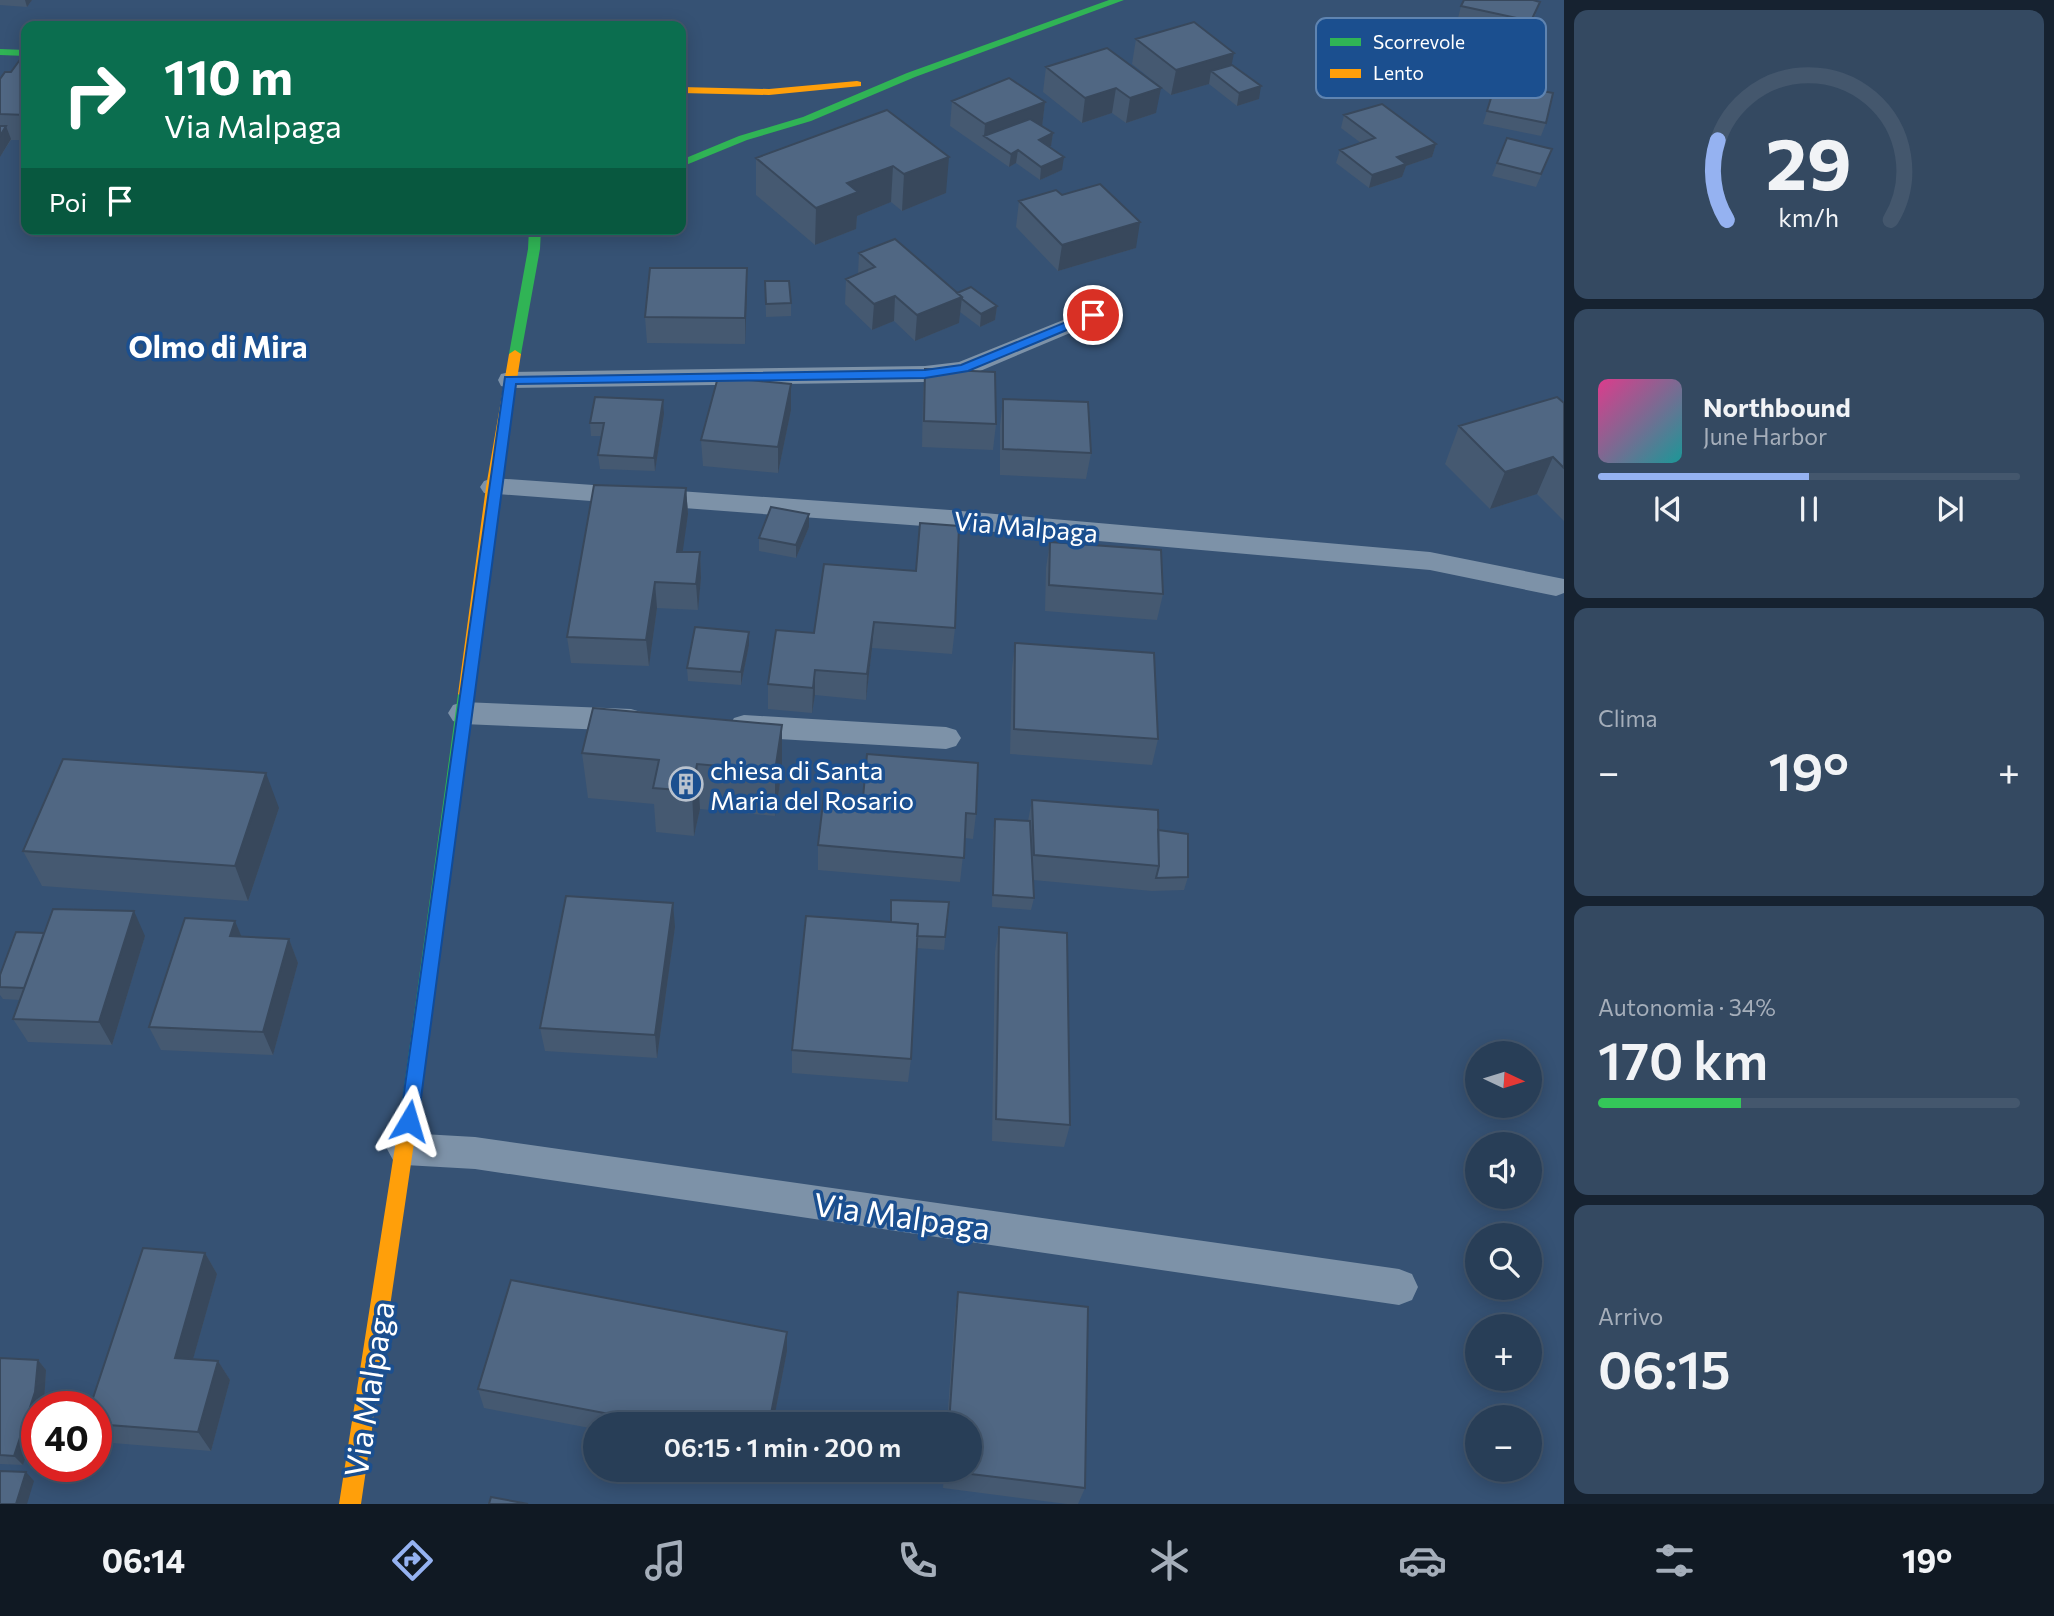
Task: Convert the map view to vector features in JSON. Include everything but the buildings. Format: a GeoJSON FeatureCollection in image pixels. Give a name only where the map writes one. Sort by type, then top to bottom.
{"type":"FeatureCollection","features":[{"type":"Feature","properties":{"kind":"street"},"geometry":{"type":"LineString","coordinates":[[686,162],[743,138],[807,120],[911,75],[1119,0]]}},
{"type":"Feature","properties":{"kind":"street"},"geometry":{"type":"LineString","coordinates":[[0,52],[21,53]]}},
{"type":"Feature","properties":{"kind":"street"},"geometry":{"type":"LineString","coordinates":[[686,90],[739,94],[785,93],[911,75]]}},
{"type":"Feature","properties":{"kind":"street"},"geometry":{"type":"LineString","coordinates":[[690,143],[743,138]]}},
{"type":"Feature","properties":{"kind":"street","name":"Via Malpaga"},"geometry":{"type":"LineString","coordinates":[[350,1504],[405,1149],[493,488],[535,235]]}},
{"type":"Feature","properties":{"kind":"street"},"geometry":{"type":"LineString","coordinates":[[534,249],[547,235]]}},
{"type":"Feature","properties":{"kind":"lane"},"geometry":{"type":"LineString","coordinates":[[510,380],[925,374],[964,369],[1093,315]]}},
{"type":"Feature","properties":{"kind":"lane","name":"Via Malpaga"},"geometry":{"type":"LineString","coordinates":[[493,488],[950,519],[1430,561],[1556,586]]}},
{"type":"Feature","properties":{"kind":"lane"},"geometry":{"type":"LineString","coordinates":[[463,713],[653,721]]}},
{"type":"Feature","properties":{"kind":"lane"},"geometry":{"type":"LineString","coordinates":[[723,725],[946,738]]}},
{"type":"Feature","properties":{"kind":"lane","name":"Via Malpaga"},"geometry":{"type":"LineString","coordinates":[[405,1149],[475,1153],[1399,1287]]}},
{"type":"Feature","properties":{"kind":"traffic: fast"},"geometry":{"type":"LineString","coordinates":[[686,162],[743,138],[807,119],[911,75],[1119,0]]}},
{"type":"Feature","properties":{"kind":"traffic: fast"},"geometry":{"type":"LineString","coordinates":[[0,52],[21,53]]}},
{"type":"Feature","properties":{"kind":"traffic: fast"},"geometry":{"type":"LineString","coordinates":[[515,354],[535,235]]}},
{"type":"Feature","properties":{"kind":"traffic: fast"},"geometry":{"type":"LineString","coordinates":[[411,1102],[466,694]]}},
{"type":"Feature","properties":{"kind":"traffic: slow"},"geometry":{"type":"LineString","coordinates":[[686,90],[769,92],[857,84]]}},
{"type":"Feature","properties":{"kind":"traffic: slow"},"geometry":{"type":"LineString","coordinates":[[466,694],[493,487],[515,354]]}},
{"type":"Feature","properties":{"kind":"traffic: slow"},"geometry":{"type":"LineString","coordinates":[[350,1504],[411,1102]]}},
{"type":"Feature","properties":{"kind":"place","name":"chiesa di Santa Maria del Rosario"},"geometry":{"type":"Point","coordinates":[686,784]}},
{"type":"Feature","properties":{"kind":"district","name":"Olmo di Mira"},"geometry":{"type":"Point","coordinates":[218,345]}},
{"type":"Feature","properties":{"kind":"route"},"geometry":{"type":"LineString","coordinates":[[409,1121],[510,380],[925,374],[964,369],[1093,315]]}}]}
